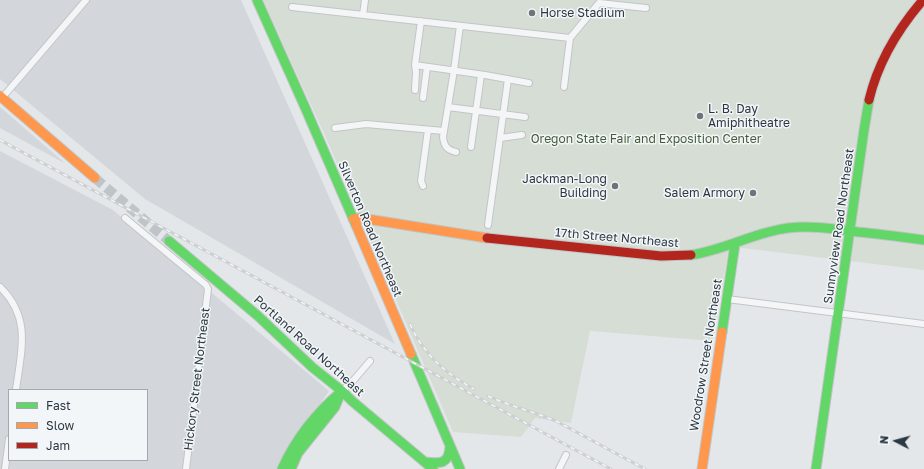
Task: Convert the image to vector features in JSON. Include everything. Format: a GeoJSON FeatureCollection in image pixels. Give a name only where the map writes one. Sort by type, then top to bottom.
{"type":"FeatureCollection","features":[{"type":"Feature","properties":{"kind":"main road","name":"Silverton Road Northeast"},"geometry":{"type":"LineString","coordinates":[[257,0],[304,105],[460,469]]}},
{"type":"Feature","properties":{"kind":"main road","name":"Sunnyview Road Northeast"},"geometry":{"type":"LineString","coordinates":[[816,469],[868,105],[875,81],[886,53],[910,15],[923,0]]}},
{"type":"Feature","properties":{"kind":"main road"},"geometry":{"type":"LineString","coordinates":[[1,97],[95,178]]}},
{"type":"Feature","properties":{"kind":"main road","name":"17th Street Northeast"},"geometry":{"type":"LineString","coordinates":[[353,219],[361,218],[483,238],[661,256],[703,253],[735,244],[756,236],[788,228],[817,227],[924,240]]}},
{"type":"Feature","properties":{"kind":"main road","name":"Portland Road Northeast"},"geometry":{"type":"LineString","coordinates":[[169,241],[258,316],[312,367],[433,469]]}},
{"type":"Feature","properties":{"kind":"main road","name":"Woodrow Street Northeast"},"geometry":{"type":"LineString","coordinates":[[702,469],[735,244]]}},
{"type":"Feature","properties":{"kind":"main road"},"geometry":{"type":"LineString","coordinates":[[282,469],[287,457],[297,441],[328,402],[342,391]]}},
{"type":"Feature","properties":{"kind":"main road"},"geometry":{"type":"LineString","coordinates":[[290,469],[298,453],[335,407],[342,391]]}},
{"type":"Feature","properties":{"kind":"main road"},"geometry":{"type":"LineString","coordinates":[[425,462],[437,464],[445,461],[449,458],[450,446]]}},
{"type":"Feature","properties":{"kind":"street"},"geometry":{"type":"LineString","coordinates":[[1,97],[86,0]]}},
{"type":"Feature","properties":{"kind":"street"},"geometry":{"type":"LineString","coordinates":[[363,15],[365,0]]}},
{"type":"Feature","properties":{"kind":"street"},"geometry":{"type":"LineString","coordinates":[[564,87],[570,38],[599,4],[646,8]]}},
{"type":"Feature","properties":{"kind":"street"},"geometry":{"type":"LineString","coordinates":[[292,7],[570,38]]}},
{"type":"Feature","properties":{"kind":"street"},"geometry":{"type":"LineString","coordinates":[[415,90],[415,66],[421,21]]}},
{"type":"Feature","properties":{"kind":"street"},"geometry":{"type":"LineString","coordinates":[[456,152],[447,148],[444,142],[444,131],[460,26]]}},
{"type":"Feature","properties":{"kind":"street"},"geometry":{"type":"LineString","coordinates":[[415,66],[454,70],[529,83]]}},
{"type":"Feature","properties":{"kind":"street"},"geometry":{"type":"LineString","coordinates":[[423,98],[427,67]]}},
{"type":"Feature","properties":{"kind":"street"},"geometry":{"type":"LineString","coordinates":[[471,147],[481,75]]}},
{"type":"Feature","properties":{"kind":"street"},"geometry":{"type":"LineString","coordinates":[[488,225],[508,79]]}},
{"type":"Feature","properties":{"kind":"street"},"geometry":{"type":"LineString","coordinates":[[448,108],[525,117]]}},
{"type":"Feature","properties":{"kind":"street"},"geometry":{"type":"LineString","coordinates":[[335,128],[366,124],[444,131]]}},
{"type":"Feature","properties":{"kind":"street"},"geometry":{"type":"LineString","coordinates":[[423,186],[421,181],[428,130]]}},
{"type":"Feature","properties":{"kind":"street"},"geometry":{"type":"LineString","coordinates":[[500,138],[522,135]]}},
{"type":"Feature","properties":{"kind":"street","name":"Hickory Street Northeast"},"geometry":{"type":"LineString","coordinates":[[125,218],[206,285],[208,289],[186,469]]}},
{"type":"Feature","properties":{"kind":"street"},"geometry":{"type":"LineString","coordinates":[[0,287],[10,298],[22,325],[22,342],[16,389]]}},
{"type":"Feature","properties":{"kind":"street"},"geometry":{"type":"LineString","coordinates":[[727,299],[924,324]]}},
{"type":"Feature","properties":{"kind":"street"},"geometry":{"type":"LineString","coordinates":[[342,391],[370,361]]}},
{"type":"Feature","properties":{"kind":"street"},"geometry":{"type":"LineString","coordinates":[[5,469],[8,446]]}},
{"type":"Feature","properties":{"kind":"street"},"geometry":{"type":"LineString","coordinates":[[559,469],[566,455]]}},
{"type":"Feature","properties":{"kind":"shaded area"},"geometry":{"type":"Polygon","coordinates":[[[0,0],[241,0],[395,344],[145,199],[0,79],[0,0]]]}},
{"type":"Feature","properties":{"kind":"shaded area"},"geometry":{"type":"Polygon","coordinates":[[[0,107],[66,164],[0,128],[0,107]]]}},
{"type":"Feature","properties":{"kind":"shaded area"},"geometry":{"type":"Polygon","coordinates":[[[0,151],[113,210],[329,391],[278,469],[0,469],[0,151]]]}},
{"type":"Feature","properties":{"kind":"green space","name":"Oregon State Fair and Exposition Center"},"geometry":{"type":"Polygon","coordinates":[[[263,0],[924,0],[924,270],[742,248],[728,253],[713,341],[590,331],[571,423],[535,418],[521,437],[453,432],[323,131],[263,0]]]}},
{"type":"Feature","properties":{"kind":"tunnel"},"geometry":{"type":"LineString","coordinates":[[95,178],[169,241]]}},
{"type":"Feature","properties":{"kind":"railway"},"geometry":{"type":"LineString","coordinates":[[0,140],[611,469]]}},
{"type":"Feature","properties":{"kind":"railway"},"geometry":{"type":"LineString","coordinates":[[410,324],[421,343],[435,361],[474,389]]}},
{"type":"Feature","properties":{"kind":"railway"},"geometry":{"type":"LineString","coordinates":[[488,396],[556,421],[645,469]]}},
{"type":"Feature","properties":{"kind":"traffic: fast"},"geometry":{"type":"LineString","coordinates":[[257,0],[356,225]]}},
{"type":"Feature","properties":{"kind":"traffic: fast"},"geometry":{"type":"LineString","coordinates":[[816,469],[869,100]]}},
{"type":"Feature","properties":{"kind":"traffic: fast"},"geometry":{"type":"LineString","coordinates":[[691,255],[704,253],[764,233],[797,227],[814,227],[924,240]]}},
{"type":"Feature","properties":{"kind":"traffic: fast"},"geometry":{"type":"LineString","coordinates":[[169,241],[258,316],[312,367],[433,469]]}},
{"type":"Feature","properties":{"kind":"traffic: fast"},"geometry":{"type":"LineString","coordinates":[[722,332],[735,244]]}},
{"type":"Feature","properties":{"kind":"traffic: fast"},"geometry":{"type":"LineString","coordinates":[[411,354],[460,469]]}},
{"type":"Feature","properties":{"kind":"traffic: fast"},"geometry":{"type":"LineString","coordinates":[[282,469],[300,436],[315,417],[342,391]]}},
{"type":"Feature","properties":{"kind":"traffic: fast"},"geometry":{"type":"LineString","coordinates":[[291,469],[298,453],[335,407],[341,392]]}},
{"type":"Feature","properties":{"kind":"traffic: fast"},"geometry":{"type":"LineString","coordinates":[[425,462],[443,462],[448,456],[450,446]]}},
{"type":"Feature","properties":{"kind":"traffic: slow"},"geometry":{"type":"LineString","coordinates":[[0,96],[95,178]]}},
{"type":"Feature","properties":{"kind":"traffic: slow"},"geometry":{"type":"LineString","coordinates":[[353,219],[361,218],[487,238]]}},
{"type":"Feature","properties":{"kind":"traffic: slow"},"geometry":{"type":"LineString","coordinates":[[356,225],[411,354]]}},
{"type":"Feature","properties":{"kind":"traffic: slow"},"geometry":{"type":"LineString","coordinates":[[702,469],[722,332]]}},
{"type":"Feature","properties":{"kind":"traffic: jam"},"geometry":{"type":"LineString","coordinates":[[869,100],[883,59],[897,34],[923,0]]}},
{"type":"Feature","properties":{"kind":"traffic: jam"},"geometry":{"type":"LineString","coordinates":[[487,238],[661,256],[691,255]]}},
{"type":"Feature","properties":{"kind":"place","name":"Horse Stadium"},"geometry":{"type":"Point","coordinates":[532,13]}},
{"type":"Feature","properties":{"kind":"place","name":"L. B. Day Amiphitheatre"},"geometry":{"type":"Point","coordinates":[700,116]}},
{"type":"Feature","properties":{"kind":"place","name":"Jackman-Long Building"},"geometry":{"type":"Point","coordinates":[615,186]}},
{"type":"Feature","properties":{"kind":"place","name":"Salem Armory"},"geometry":{"type":"Point","coordinates":[753,193]}}]}
